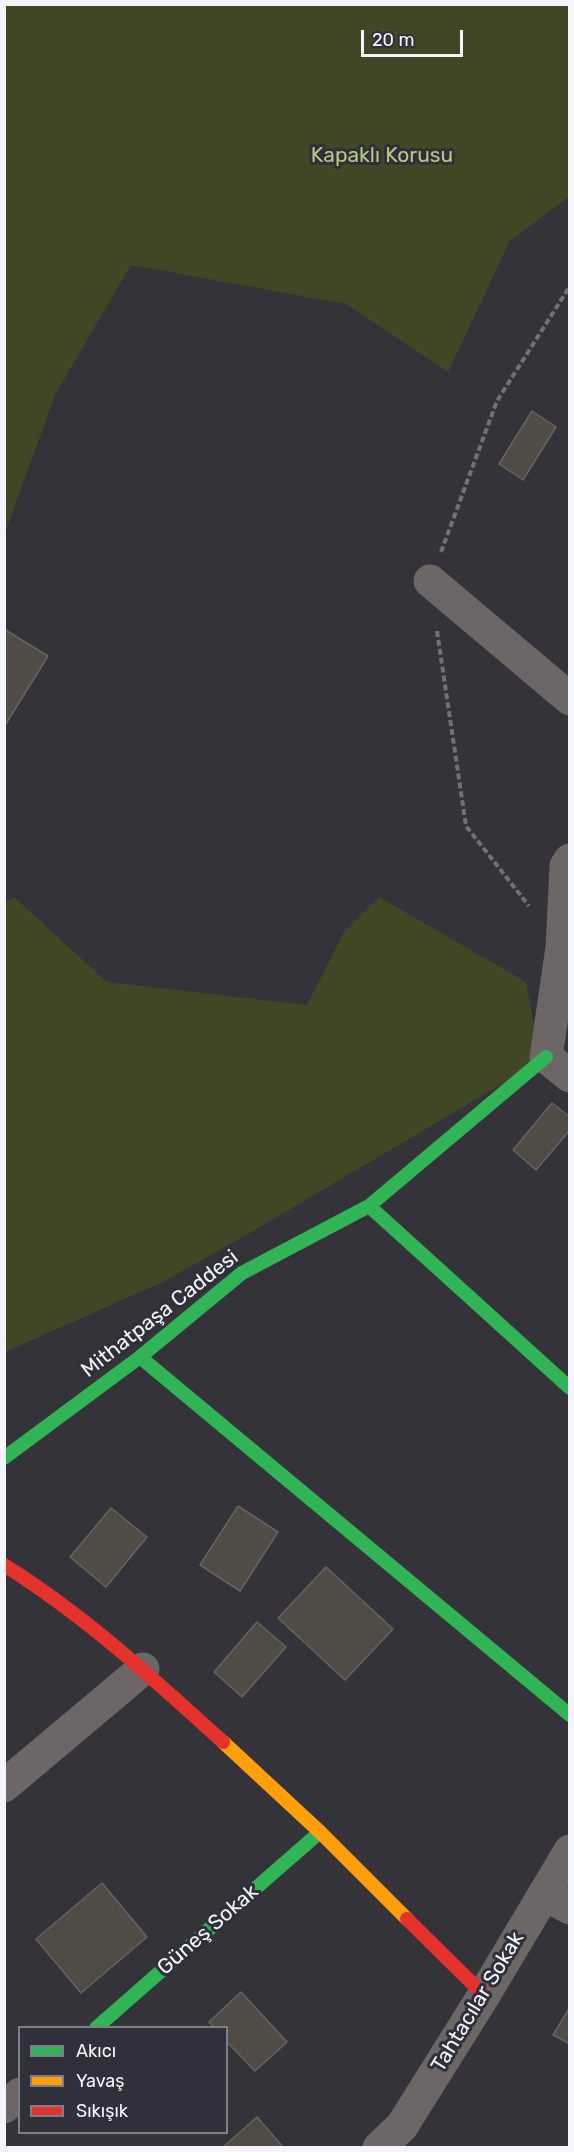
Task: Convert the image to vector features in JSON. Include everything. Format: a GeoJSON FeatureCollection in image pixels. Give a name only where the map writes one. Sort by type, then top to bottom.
{"type":"FeatureCollection","features":[{"type":"Feature","properties":{"kind":"street"},"geometry":{"type":"LineString","coordinates":[[430,581],[570,699]]}},
{"type":"Feature","properties":{"kind":"street"},"geometry":{"type":"LineString","coordinates":[[558,1067],[566,866],[570,860]]}},
{"type":"Feature","properties":{"kind":"street","name":"Mithatpaşa Caddesi"},"geometry":{"type":"LineString","coordinates":[[4,1458],[140,1357],[242,1273],[369,1206],[558,1067]]}},
{"type":"Feature","properties":{"kind":"street"},"geometry":{"type":"LineString","coordinates":[[369,1206],[570,1388]]}},
{"type":"Feature","properties":{"kind":"street"},"geometry":{"type":"LineString","coordinates":[[140,1357],[570,1715]]}},
{"type":"Feature","properties":{"kind":"street"},"geometry":{"type":"LineString","coordinates":[[4,1565],[39,1587],[143,1669],[320,1832],[484,1995]]}},
{"type":"Feature","properties":{"kind":"street"},"geometry":{"type":"LineString","coordinates":[[4,1786],[143,1669]]}},
{"type":"Feature","properties":{"kind":"street","name":"Güneş Sokak"},"geometry":{"type":"LineString","coordinates":[[98,2026],[320,1832]]}},
{"type":"Feature","properties":{"kind":"street","name":"Tahtacılar Sokak"},"geometry":{"type":"LineString","coordinates":[[379,2148],[402,2126],[484,1995],[557,1901],[570,1851]]}},
{"type":"Feature","properties":{"kind":"street"},"geometry":{"type":"LineString","coordinates":[[4,2107],[18,2096]]}},
{"type":"Feature","properties":{"kind":"green space","name":"Kapaklı Korusu"},"geometry":{"type":"Polygon","coordinates":[[[5,4],[569,5],[569,197],[510,241],[448,372],[346,304],[131,265],[55,395],[5,533],[5,4]]]}},
{"type":"Feature","properties":{"kind":"green space"},"geometry":{"type":"Polygon","coordinates":[[[14,897],[107,982],[307,1005],[344,932],[379,897],[526,982],[541,1061],[163,1282],[5,1352],[5,903],[14,897]]]}},
{"type":"Feature","properties":{"kind":"building"},"geometry":{"type":"Polygon","coordinates":[[[532,411],[556,427],[523,480],[499,464],[532,411]]]}},
{"type":"Feature","properties":{"kind":"building"},"geometry":{"type":"Polygon","coordinates":[[[4,629],[48,656],[4,727],[4,629]]]}},
{"type":"Feature","properties":{"kind":"building"},"geometry":{"type":"Polygon","coordinates":[[[552,1103],[570,1117],[570,1130],[536,1170],[513,1150],[552,1103]]]}},
{"type":"Feature","properties":{"kind":"building"},"geometry":{"type":"Polygon","coordinates":[[[238,1506],[278,1532],[240,1591],[200,1565],[238,1506]]]}},
{"type":"Feature","properties":{"kind":"building"},"geometry":{"type":"Polygon","coordinates":[[[111,1508],[147,1537],[106,1587],[70,1557],[111,1508]]]}},
{"type":"Feature","properties":{"kind":"building"},"geometry":{"type":"Polygon","coordinates":[[[326,1567],[393,1629],[345,1680],[278,1618],[326,1567]]]}},
{"type":"Feature","properties":{"kind":"building"},"geometry":{"type":"Polygon","coordinates":[[[257,1622],[286,1647],[242,1697],[214,1672],[257,1622]]]}},
{"type":"Feature","properties":{"kind":"building"},"geometry":{"type":"Polygon","coordinates":[[[102,1883],[147,1937],[81,1993],[36,1939],[102,1883]]]}},
{"type":"Feature","properties":{"kind":"building"},"geometry":{"type":"Polygon","coordinates":[[[241,1992],[287,2042],[255,2071],[228,2043],[228,2026],[212,2026],[209,2022],[241,1992]]]}},
{"type":"Feature","properties":{"kind":"building"},"geometry":{"type":"Polygon","coordinates":[[[570,2007],[570,2044],[553,2035],[570,2007]]]}},
{"type":"Feature","properties":{"kind":"building"},"geometry":{"type":"Polygon","coordinates":[[[257,2117],[284,2148],[222,2148],[257,2117]]]}},
{"type":"Feature","properties":{"kind":"traffic: fast"},"geometry":{"type":"LineString","coordinates":[[4,1458],[140,1357],[242,1273],[369,1206],[546,1057]]}},
{"type":"Feature","properties":{"kind":"traffic: fast"},"geometry":{"type":"LineString","coordinates":[[369,1206],[570,1388]]}},
{"type":"Feature","properties":{"kind":"traffic: fast"},"geometry":{"type":"LineString","coordinates":[[140,1357],[570,1715]]}},
{"type":"Feature","properties":{"kind":"traffic: fast"},"geometry":{"type":"LineString","coordinates":[[98,2026],[320,1832]]}},
{"type":"Feature","properties":{"kind":"traffic: slow"},"geometry":{"type":"LineString","coordinates":[[223,1742],[320,1832],[407,1919]]}},
{"type":"Feature","properties":{"kind":"traffic: jam"},"geometry":{"type":"LineString","coordinates":[[4,1565],[34,1584],[90,1626],[223,1742]]}},
{"type":"Feature","properties":{"kind":"traffic: jam"},"geometry":{"type":"LineString","coordinates":[[407,1919],[484,1995]]}}]}
